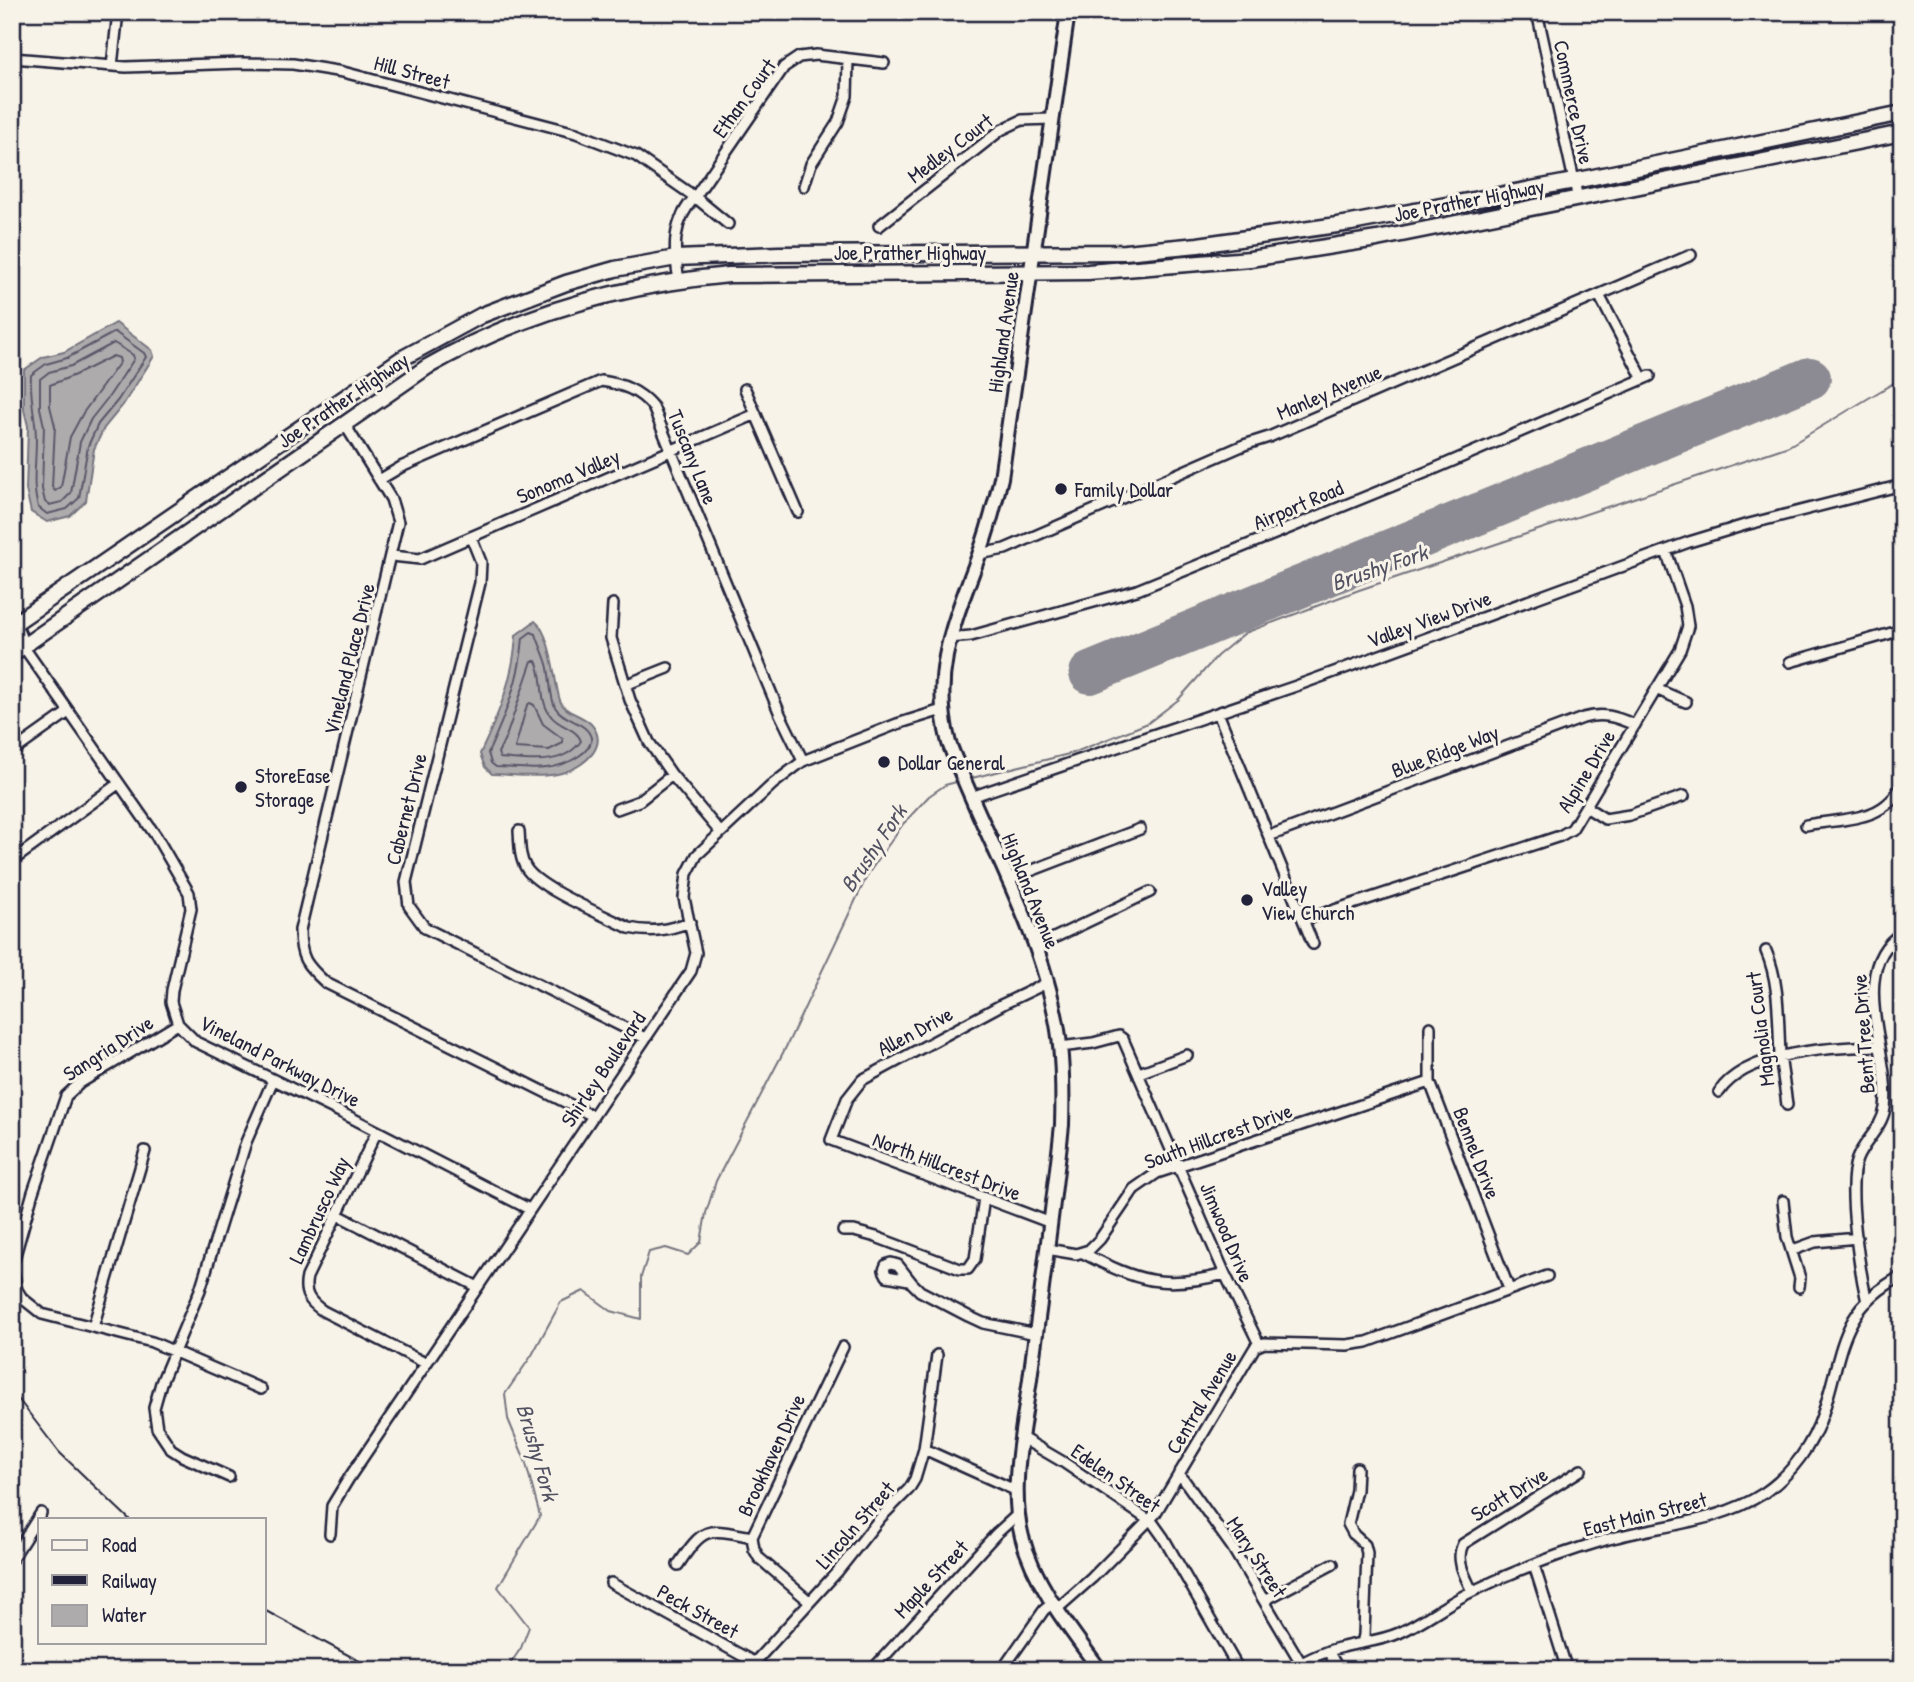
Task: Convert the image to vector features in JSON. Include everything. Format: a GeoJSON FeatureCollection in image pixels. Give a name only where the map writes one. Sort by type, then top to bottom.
{"type":"FeatureCollection","features":[{"type":"Feature","properties":{"kind":"highway","name":"Joe Prather Highway"},"geometry":{"type":"LineString","coordinates":[[14,634],[401,359],[494,310],[566,283],[615,269],[676,258],[779,254],[1125,252],[1198,245],[1352,223],[1574,181],[1902,113]]}},
{"type":"Feature","properties":{"kind":"highway","name":"Joe Prather Highway"},"geometry":{"type":"LineString","coordinates":[[14,634],[427,367],[512,325],[598,296],[679,279],[764,273],[1030,273],[1135,270],[1250,260],[1377,239],[1902,133]]}},
{"type":"Feature","properties":{"kind":"main road","name":"Highland Avenue"},"geometry":{"type":"LineString","coordinates":[[1068,12],[1001,478],[979,554],[949,638],[942,676],[942,710],[949,743],[959,770],[1007,880],[1047,983],[1060,1047],[1063,1076],[1062,1125],[1022,1438],[1017,1491],[1018,1514],[1028,1554],[1056,1605],[1100,1670]]}},
{"type":"Feature","properties":{"kind":"street"},"geometry":{"type":"LineString","coordinates":[[113,66],[118,12]]}},
{"type":"Feature","properties":{"kind":"street"},"geometry":{"type":"LineString","coordinates":[[153,12],[194,13]]}},
{"type":"Feature","properties":{"kind":"street","name":"Commerce Drive"},"geometry":{"type":"LineString","coordinates":[[1537,12],[1578,199]]}},
{"type":"Feature","properties":{"kind":"street","name":"Ethan Court"},"geometry":{"type":"LineString","coordinates":[[695,197],[784,67],[799,57],[816,55],[884,63]]}},
{"type":"Feature","properties":{"kind":"street","name":"Hill Street"},"geometry":{"type":"LineString","coordinates":[[12,58],[113,66],[293,64],[343,72],[576,133],[636,156],[695,197],[728,225]]}},
{"type":"Feature","properties":{"kind":"street"},"geometry":{"type":"LineString","coordinates":[[804,186],[811,164],[838,122],[847,96],[848,59]]}},
{"type":"Feature","properties":{"kind":"street","name":"Medley Court"},"geometry":{"type":"LineString","coordinates":[[879,226],[1001,130],[1022,120],[1051,120]]}},
{"type":"Feature","properties":{"kind":"street"},"geometry":{"type":"LineString","coordinates":[[679,279],[675,229],[681,215],[695,197]]}},
{"type":"Feature","properties":{"kind":"street","name":"Manley Avenue"},"geometry":{"type":"LineString","coordinates":[[979,554],[1005,549],[1690,256]]}},
{"type":"Feature","properties":{"kind":"street","name":"Airport Road"},"geometry":{"type":"LineString","coordinates":[[949,638],[971,636],[1138,590],[1646,378],[1599,295]]}},
{"type":"Feature","properties":{"kind":"street","name":"Tuscany Lane"},"geometry":{"type":"LineString","coordinates":[[379,480],[401,467],[601,381],[616,383],[645,397],[653,407],[779,714],[803,761]]}},
{"type":"Feature","properties":{"kind":"street"},"geometry":{"type":"LineString","coordinates":[[745,389],[797,512]]}},
{"type":"Feature","properties":{"kind":"street","name":"Sonoma Valley"},"geometry":{"type":"LineString","coordinates":[[392,556],[420,559],[755,414]]}},
{"type":"Feature","properties":{"kind":"street","name":"Vineland Place Drive"},"geometry":{"type":"LineString","coordinates":[[344,423],[391,499],[398,522],[392,556],[300,930],[300,948],[307,967],[326,983],[593,1116]]}},
{"type":"Feature","properties":{"kind":"street","name":"Valley View Drive"},"geometry":{"type":"LineString","coordinates":[[969,793],[1218,713],[1666,551],[1745,525],[1902,485]]}},
{"type":"Feature","properties":{"kind":"street","name":"Cabernet Drive"},"geometry":{"type":"LineString","coordinates":[[471,537],[481,562],[480,583],[406,883],[410,906],[425,928],[645,1038]]}},
{"type":"Feature","properties":{"kind":"street","name":"Alpine Drive"},"geometry":{"type":"LineString","coordinates":[[1304,920],[1560,836],[1572,829],[1680,650],[1688,626],[1685,606],[1666,551]]}},
{"type":"Feature","properties":{"kind":"street"},"geometry":{"type":"LineString","coordinates":[[613,604],[611,638],[625,685],[649,742],[672,775],[720,832]]}},
{"type":"Feature","properties":{"kind":"street"},"geometry":{"type":"LineString","coordinates":[[1790,662],[1902,631]]}},
{"type":"Feature","properties":{"kind":"street","name":"Vineland Parkway Drive"},"geometry":{"type":"LineString","coordinates":[[14,634],[156,836],[189,893],[191,909],[172,990],[171,1002],[178,1024],[196,1042],[529,1209]]}},
{"type":"Feature","properties":{"kind":"street"},"geometry":{"type":"LineString","coordinates":[[625,685],[668,668]]}},
{"type":"Feature","properties":{"kind":"street"},"geometry":{"type":"LineString","coordinates":[[1656,689],[1686,702]]}},
{"type":"Feature","properties":{"kind":"street","name":"Shirley Boulevard"},"geometry":{"type":"LineString","coordinates":[[330,1534],[332,1506],[425,1363],[691,971],[696,953],[684,898],[687,874],[697,855],[773,784],[803,761],[897,724],[942,710]]}},
{"type":"Feature","properties":{"kind":"street"},"geometry":{"type":"LineString","coordinates":[[12,752],[68,713]]}},
{"type":"Feature","properties":{"kind":"street"},"geometry":{"type":"LineString","coordinates":[[1218,713],[1313,944]]}},
{"type":"Feature","properties":{"kind":"street","name":"Blue Ridge Way"},"geometry":{"type":"LineString","coordinates":[[1269,836],[1583,718],[1598,714],[1613,716],[1634,725]]}},
{"type":"Feature","properties":{"kind":"street"},"geometry":{"type":"LineString","coordinates":[[617,809],[639,801],[672,775]]}},
{"type":"Feature","properties":{"kind":"street"},"geometry":{"type":"LineString","coordinates":[[12,861],[118,784]]}},
{"type":"Feature","properties":{"kind":"street"},"geometry":{"type":"LineString","coordinates":[[1806,825],[1874,813],[1889,803],[1902,784]]}},
{"type":"Feature","properties":{"kind":"street"},"geometry":{"type":"LineString","coordinates":[[1586,807],[1605,819],[1630,815],[1684,796]]}},
{"type":"Feature","properties":{"kind":"street"},"geometry":{"type":"LineString","coordinates":[[1007,880],[1140,829]]}},
{"type":"Feature","properties":{"kind":"street"},"geometry":{"type":"LineString","coordinates":[[520,831],[520,850],[526,868],[540,883],[629,928],[663,931],[690,922]]}},
{"type":"Feature","properties":{"kind":"street"},"geometry":{"type":"LineString","coordinates":[[1034,947],[1150,892]]}},
{"type":"Feature","properties":{"kind":"street","name":"Bent Tree Drive"},"geometry":{"type":"LineString","coordinates":[[1867,1302],[1857,1238],[1854,1168],[1885,1109],[1874,990],[1875,968],[1882,950],[1902,933]]}},
{"type":"Feature","properties":{"kind":"street","name":"Magnolia Court"},"geometry":{"type":"LineString","coordinates":[[1766,951],[1771,964],[1779,1011],[1780,1055],[1787,1105]]}},
{"type":"Feature","properties":{"kind":"street","name":"Allen Drive"},"geometry":{"type":"LineString","coordinates":[[831,1140],[847,1098],[862,1080],[1047,983]]}},
{"type":"Feature","properties":{"kind":"street","name":"Sangria Drive"},"geometry":{"type":"LineString","coordinates":[[178,1024],[80,1083],[66,1096],[41,1166],[12,1267],[17,1290],[34,1310],[42,1314],[152,1342],[261,1389]]}},
{"type":"Feature","properties":{"kind":"street","name":"Bennel Drive"},"geometry":{"type":"LineString","coordinates":[[1430,1027],[1430,1082],[1509,1289]]}},
{"type":"Feature","properties":{"kind":"street","name":"Jimwood Drive"},"geometry":{"type":"LineString","coordinates":[[1060,1047],[1093,1043],[1119,1036],[1124,1039],[1225,1274],[1259,1344]]}},
{"type":"Feature","properties":{"kind":"street"},"geometry":{"type":"LineString","coordinates":[[1719,1092],[1725,1083],[1780,1055],[1879,1046]]}},
{"type":"Feature","properties":{"kind":"street"},"geometry":{"type":"LineString","coordinates":[[1139,1073],[1187,1055]]}},
{"type":"Feature","properties":{"kind":"street"},"geometry":{"type":"LineString","coordinates":[[229,1477],[176,1453],[164,1441],[154,1416],[156,1397],[200,1290],[246,1142],[273,1080]]}},
{"type":"Feature","properties":{"kind":"street","name":"South Hillcrest Drive"},"geometry":{"type":"LineString","coordinates":[[1083,1252],[1100,1239],[1141,1182],[1157,1172],[1430,1082]]}},
{"type":"Feature","properties":{"kind":"street","name":"Lambrusco Way"},"geometry":{"type":"LineString","coordinates":[[377,1131],[307,1277],[306,1295],[323,1311],[425,1363]]}},
{"type":"Feature","properties":{"kind":"street","name":"North Hillcrest Drive"},"geometry":{"type":"LineString","coordinates":[[831,1140],[1051,1223]]}},
{"type":"Feature","properties":{"kind":"street"},"geometry":{"type":"LineString","coordinates":[[93,1327],[145,1151]]}},
{"type":"Feature","properties":{"kind":"street"},"geometry":{"type":"LineString","coordinates":[[842,1231],[861,1232],[960,1269],[968,1269],[975,1259],[984,1198]]}},
{"type":"Feature","properties":{"kind":"street"},"geometry":{"type":"LineString","coordinates":[[1783,1201],[1787,1237],[1800,1278],[1799,1287]]}},
{"type":"Feature","properties":{"kind":"street"},"geometry":{"type":"LineString","coordinates":[[336,1214],[478,1287]]}},
{"type":"Feature","properties":{"kind":"street"},"geometry":{"type":"LineString","coordinates":[[1793,1250],[1815,1242],[1857,1238]]}},
{"type":"Feature","properties":{"kind":"street"},"geometry":{"type":"LineString","coordinates":[[1047,1249],[1069,1253],[1083,1252],[1120,1271],[1151,1281],[1189,1282],[1225,1274]]}},
{"type":"Feature","properties":{"kind":"street","name":"Central Avenue"},"geometry":{"type":"LineString","coordinates":[[1002,1670],[1044,1610],[1056,1605],[1092,1578],[1150,1520],[1251,1352],[1259,1344],[1347,1345],[1367,1342],[1547,1276]]}},
{"type":"Feature","properties":{"kind":"street","name":"East Main Street"},"geometry":{"type":"LineString","coordinates":[[1289,1670],[1328,1651],[1398,1633],[1472,1591],[1534,1565],[1621,1535],[1721,1513],[1745,1504],[1767,1491],[1790,1469],[1809,1444],[1823,1413],[1847,1329],[1878,1291],[1902,1276]]}},
{"type":"Feature","properties":{"kind":"street"},"geometry":{"type":"LineString","coordinates":[[909,1280],[920,1291],[977,1321],[1036,1334]]}},
{"type":"Feature","properties":{"kind":"street","name":"Brookhaven Drive"},"geometry":{"type":"LineString","coordinates":[[809,1601],[759,1558],[752,1544],[752,1537],[843,1347]]}},
{"type":"Feature","properties":{"kind":"street","name":"Lincoln Street"},"geometry":{"type":"LineString","coordinates":[[755,1662],[838,1571],[881,1517],[909,1489],[918,1472],[924,1449],[937,1355]]}},
{"type":"Feature","properties":{"kind":"street","name":"Edelen Street"},"geometry":{"type":"LineString","coordinates":[[1022,1438],[1150,1520],[1163,1537],[1239,1670]]}},
{"type":"Feature","properties":{"kind":"street"},"geometry":{"type":"LineString","coordinates":[[924,1449],[1017,1491]]}},
{"type":"Feature","properties":{"kind":"street"},"geometry":{"type":"LineString","coordinates":[[1357,1468],[1356,1490],[1348,1520],[1351,1532],[1362,1542],[1367,1553],[1362,1643]]}},
{"type":"Feature","properties":{"kind":"street","name":"Scott Drive"},"geometry":{"type":"LineString","coordinates":[[1472,1591],[1460,1563],[1463,1544],[1581,1470]]}},
{"type":"Feature","properties":{"kind":"street","name":"Mary Street"},"geometry":{"type":"LineString","coordinates":[[1179,1473],[1232,1547],[1301,1663]]}},
{"type":"Feature","properties":{"kind":"street"},"geometry":{"type":"LineString","coordinates":[[12,1559],[41,1513]]}},
{"type":"Feature","properties":{"kind":"street","name":"Maple Street"},"geometry":{"type":"LineString","coordinates":[[872,1670],[996,1534],[1018,1514]]}},
{"type":"Feature","properties":{"kind":"street"},"geometry":{"type":"LineString","coordinates":[[678,1566],[695,1541],[708,1532],[724,1531],[752,1537]]}},
{"type":"Feature","properties":{"kind":"street"},"geometry":{"type":"LineString","coordinates":[[1265,1600],[1333,1564]]}},
{"type":"Feature","properties":{"kind":"street"},"geometry":{"type":"LineString","coordinates":[[1534,1565],[1567,1670]]}},
{"type":"Feature","properties":{"kind":"street","name":"Peck Street"},"geometry":{"type":"LineString","coordinates":[[611,1583],[768,1670]]}},
{"type":"Feature","properties":{"kind":"street"},"geometry":{"type":"LineString","coordinates":[[1328,1651],[1339,1670]]}},
{"type":"Feature","properties":{"kind":"water"},"geometry":{"type":"Polygon","coordinates":[[[116,323],[152,350],[154,356],[123,405],[104,428],[94,449],[86,501],[70,516],[47,522],[31,512],[26,490],[28,426],[24,410],[24,370],[43,357],[64,352],[116,323]]]}},
{"type":"Feature","properties":{"kind":"water"},"geometry":{"type":"Polygon","coordinates":[[[535,621],[545,635],[561,703],[591,724],[597,734],[597,746],[583,763],[559,774],[492,774],[485,767],[480,754],[504,696],[515,651],[516,635],[535,621]]]}},
{"type":"Feature","properties":{"kind":"waterway","name":"Brushy Fork"},"geometry":{"type":"LineString","coordinates":[[968,779],[1073,753],[1148,723],[1178,700],[1217,656],[1245,633],[1359,590],[1789,446],[1902,378]]}},
{"type":"Feature","properties":{"kind":"waterway","name":"Brushy Fork"},"geometry":{"type":"LineString","coordinates":[[506,1670],[521,1648],[529,1627],[498,1587],[540,1516],[525,1460],[508,1419],[505,1394],[532,1355],[561,1302],[584,1291],[611,1311],[641,1319],[641,1277],[649,1252],[666,1248],[688,1255],[701,1242],[716,1181],[786,1047],[868,874],[903,824],[929,796],[945,785],[960,781]]}},
{"type":"Feature","properties":{"kind":"runway"},"geometry":{"type":"LineString","coordinates":[[1090,673],[1810,378]]}},
{"type":"Feature","properties":{"kind":"railway"},"geometry":{"type":"LineString","coordinates":[[12,1391],[59,1452],[128,1518]]}},
{"type":"Feature","properties":{"kind":"railway"},"geometry":{"type":"LineString","coordinates":[[266,1611],[376,1670]]}},
{"type":"Feature","properties":{"kind":"place","name":"Family Dollar"},"geometry":{"type":"Point","coordinates":[1061,489]}},
{"type":"Feature","properties":{"kind":"place","name":"Dollar General"},"geometry":{"type":"Point","coordinates":[884,762]}},
{"type":"Feature","properties":{"kind":"place","name":"StoreEase Storage"},"geometry":{"type":"Point","coordinates":[241,787]}},
{"type":"Feature","properties":{"kind":"place","name":"Valley View Church"},"geometry":{"type":"Point","coordinates":[1247,900]}}]}
